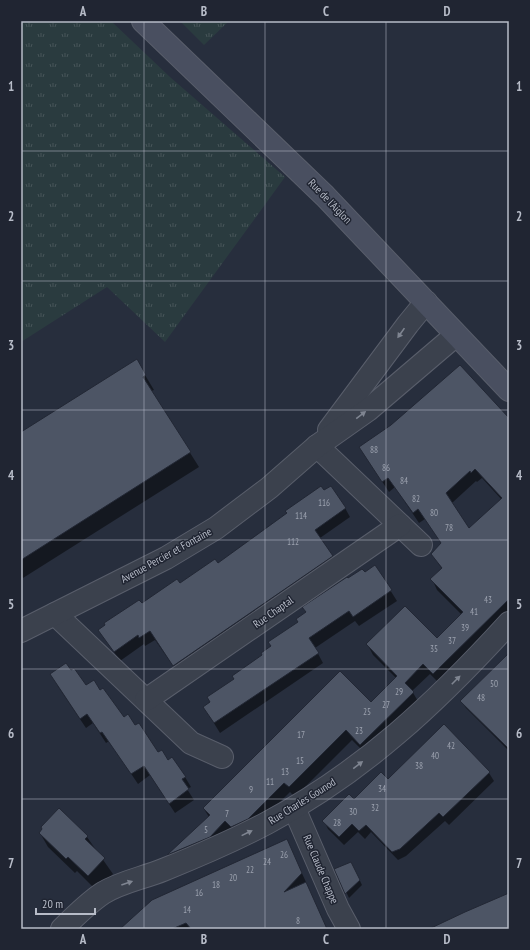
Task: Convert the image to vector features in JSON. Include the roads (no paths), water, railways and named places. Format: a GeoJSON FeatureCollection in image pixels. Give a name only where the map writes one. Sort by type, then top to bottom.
{"type":"FeatureCollection","features":[{"type":"Feature","properties":{"kind":"main road","name":"Rue de l'Aiglon"},"geometry":{"type":"LineString","coordinates":[[143,21],[294,164],[509,390]]}},
{"type":"Feature","properties":{"kind":"street","name":"Avenue Percier et Fontaine"},"geometry":{"type":"LineString","coordinates":[[317,446],[426,302]]}},
{"type":"Feature","properties":{"kind":"street","name":"Avenue Percier et Fontaine"},"geometry":{"type":"LineString","coordinates":[[21,631],[155,564],[199,539],[270,488],[317,446],[368,410],[456,335]]}},
{"type":"Feature","properties":{"kind":"street"},"geometry":{"type":"LineString","coordinates":[[317,446],[421,545]]}},
{"type":"Feature","properties":{"kind":"street","name":"Rue Chaptal"},"geometry":{"type":"LineString","coordinates":[[146,700],[400,525]]}},
{"type":"Feature","properties":{"kind":"street"},"geometry":{"type":"LineString","coordinates":[[55,614],[191,743],[222,757]]}},
{"type":"Feature","properties":{"kind":"street","name":"Rue Charles Gounod"},"geometry":{"type":"LineString","coordinates":[[62,929],[96,898],[112,888],[192,859],[250,832],[294,808],[382,748],[446,690],[509,623]]}},
{"type":"Feature","properties":{"kind":"street","name":"Rue Claude Chappe"},"geometry":{"type":"LineString","coordinates":[[294,808],[338,909],[349,929]]}}]}
